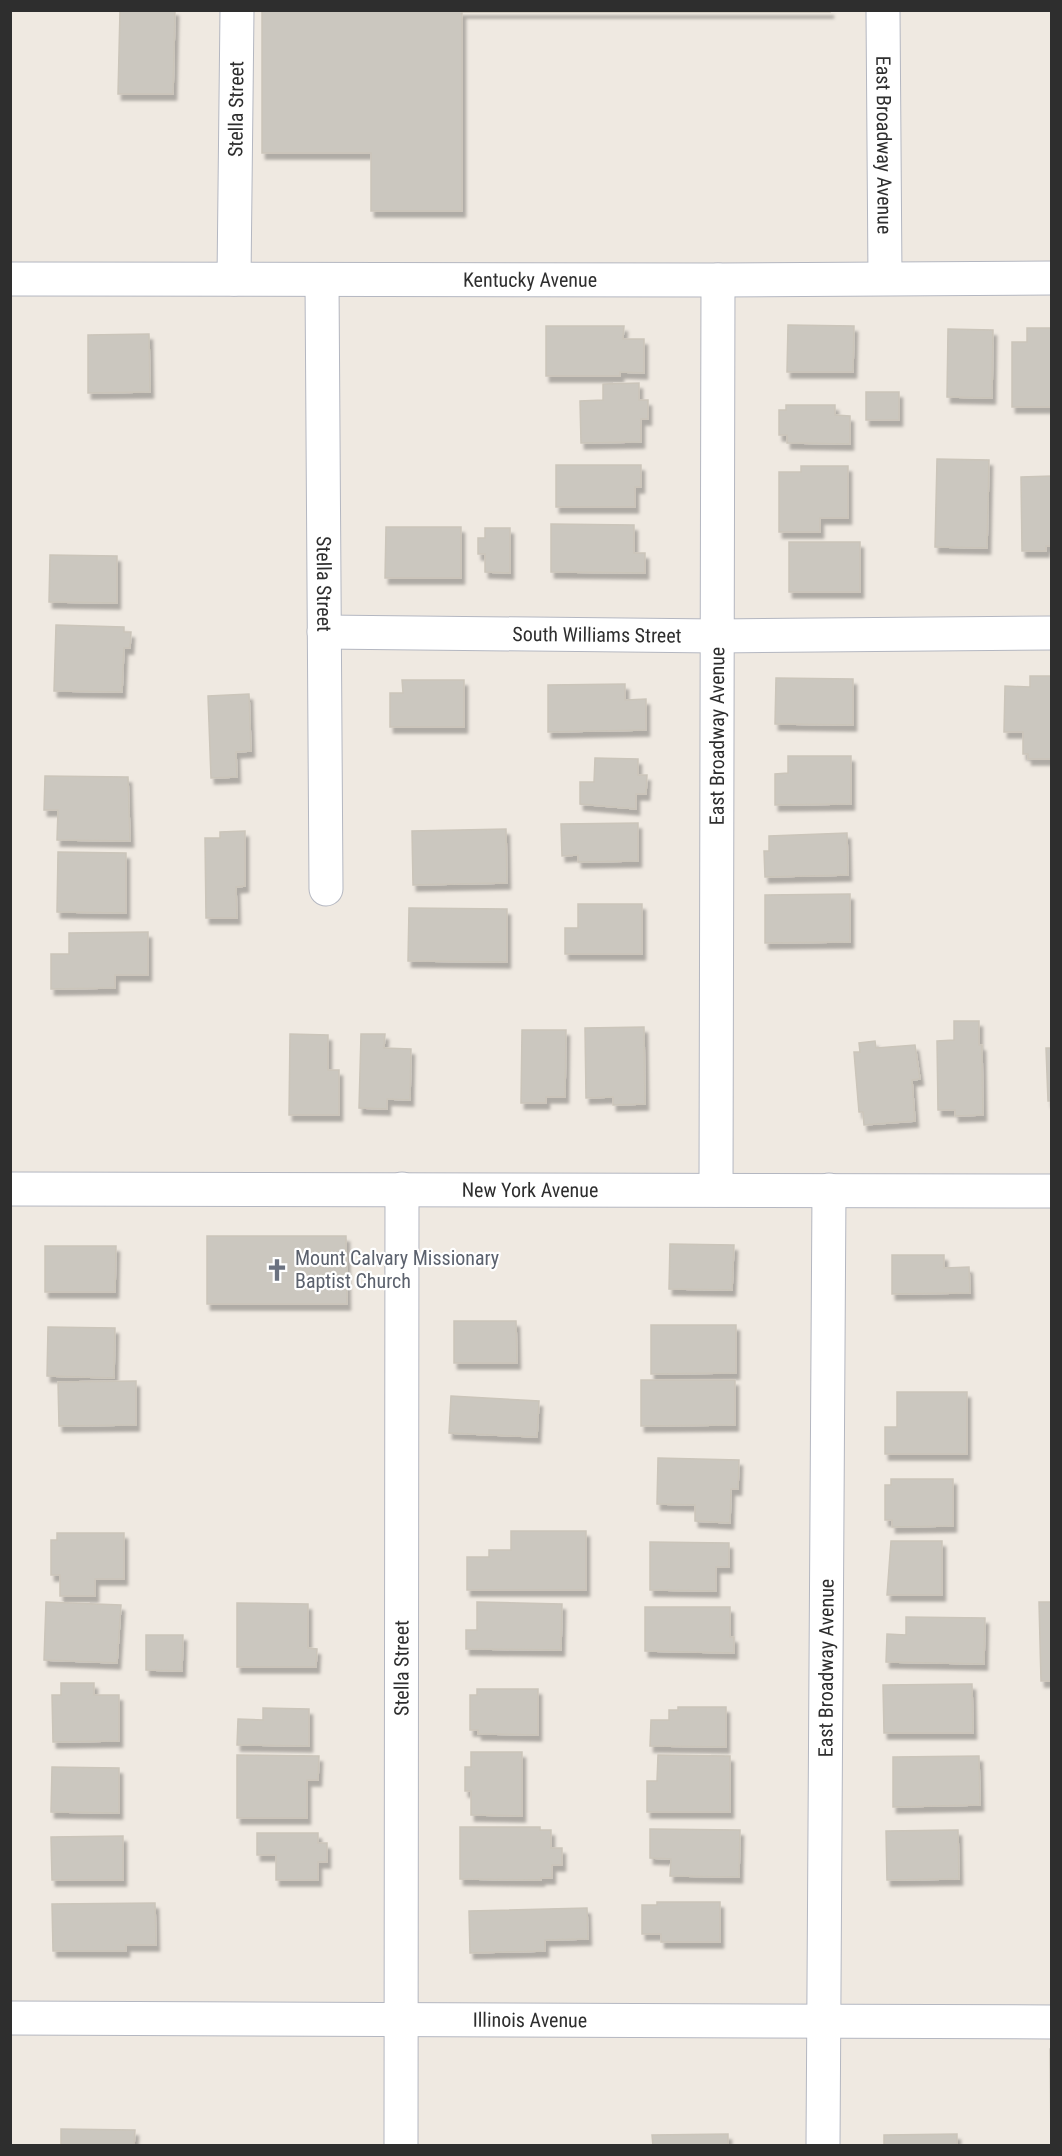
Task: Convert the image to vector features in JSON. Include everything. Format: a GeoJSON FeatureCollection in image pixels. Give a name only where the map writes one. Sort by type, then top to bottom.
{"type":"FeatureCollection","features":[{"type":"Feature","properties":{"kind":"street","name":"Stella Street"},"geometry":{"type":"LineString","coordinates":[[234,279],[237,10]]}},
{"type":"Feature","properties":{"kind":"street","name":"East Broadway Avenue"},"geometry":{"type":"LineString","coordinates":[[883,10],[885,278]]}},
{"type":"Feature","properties":{"kind":"street","name":"Kentucky Avenue"},"geometry":{"type":"LineString","coordinates":[[10,279],[1052,278]]}},
{"type":"Feature","properties":{"kind":"street","name":"Stella Street"},"geometry":{"type":"LineString","coordinates":[[322,280],[326,889]]}},
{"type":"Feature","properties":{"kind":"street","name":"East Broadway Avenue"},"geometry":{"type":"LineString","coordinates":[[716,1190],[718,280]]}},
{"type":"Feature","properties":{"kind":"street","name":"South Williams Street"},"geometry":{"type":"LineString","coordinates":[[324,632],[717,636],[1052,633]]}},
{"type":"Feature","properties":{"kind":"street","name":"New York Avenue"},"geometry":{"type":"LineString","coordinates":[[10,1189],[1052,1191]]}},
{"type":"Feature","properties":{"kind":"street","name":"Stella Street"},"geometry":{"type":"LineString","coordinates":[[401,2145],[402,1189]]}},
{"type":"Feature","properties":{"kind":"street","name":"East Broadway Avenue"},"geometry":{"type":"LineString","coordinates":[[823,2145],[829,1190]]}},
{"type":"Feature","properties":{"kind":"street","name":"Illinois Avenue"},"geometry":{"type":"LineString","coordinates":[[10,2018],[1052,2022]]}},
{"type":"Feature","properties":{"kind":"building"},"geometry":{"type":"Polygon","coordinates":[[[120,10],[175,10],[173,94],[118,94],[120,10]]]}},
{"type":"Feature","properties":{"kind":"building"},"geometry":{"type":"Polygon","coordinates":[[[262,10],[830,10],[830,12],[462,12],[462,211],[371,211],[371,153],[262,153],[262,10]]]}},
{"type":"Feature","properties":{"kind":"building"},"geometry":{"type":"Polygon","coordinates":[[[788,325],[854,326],[853,372],[787,372],[788,325]]]}},
{"type":"Feature","properties":{"kind":"building"},"geometry":{"type":"Polygon","coordinates":[[[546,326],[624,326],[623,339],[644,339],[644,373],[620,372],[620,376],[546,376],[546,326]]]}},
{"type":"Feature","properties":{"kind":"building"},"geometry":{"type":"Polygon","coordinates":[[[1027,328],[1052,328],[1052,407],[1012,407],[1012,342],[1027,342],[1027,328]]]}},
{"type":"Feature","properties":{"kind":"building"},"geometry":{"type":"Polygon","coordinates":[[[948,329],[993,330],[992,398],[947,397],[948,329]]]}},
{"type":"Feature","properties":{"kind":"building"},"geometry":{"type":"Polygon","coordinates":[[[149,334],[150,392],[88,393],[88,335],[149,334]]]}},
{"type":"Feature","properties":{"kind":"building"},"geometry":{"type":"Polygon","coordinates":[[[639,383],[639,400],[648,400],[648,419],[641,419],[641,442],[581,443],[580,401],[603,400],[603,384],[639,383]]]}},
{"type":"Feature","properties":{"kind":"building"},"geometry":{"type":"Polygon","coordinates":[[[866,392],[899,392],[899,420],[866,420],[866,392]]]}},
{"type":"Feature","properties":{"kind":"building"},"geometry":{"type":"Polygon","coordinates":[[[786,405],[835,405],[835,415],[850,416],[850,444],[787,443],[787,435],[779,435],[779,410],[786,410],[786,405]]]}},
{"type":"Feature","properties":{"kind":"building"},"geometry":{"type":"Polygon","coordinates":[[[937,459],[989,460],[987,548],[935,547],[937,459]]]}},
{"type":"Feature","properties":{"kind":"building"},"geometry":{"type":"Polygon","coordinates":[[[556,465],[641,465],[641,487],[635,487],[635,507],[556,507],[556,465]]]}},
{"type":"Feature","properties":{"kind":"building"},"geometry":{"type":"Polygon","coordinates":[[[801,466],[848,466],[848,518],[820,518],[820,532],[779,532],[779,472],[801,472],[801,466]]]}},
{"type":"Feature","properties":{"kind":"building"},"geometry":{"type":"Polygon","coordinates":[[[1052,476],[1052,546],[1046,546],[1046,551],[1022,551],[1021,477],[1052,476]]]}},
{"type":"Feature","properties":{"kind":"building"},"geometry":{"type":"Polygon","coordinates":[[[551,524],[634,525],[634,553],[645,553],[645,573],[551,572],[551,524]]]}},
{"type":"Feature","properties":{"kind":"building"},"geometry":{"type":"Polygon","coordinates":[[[386,527],[461,527],[461,578],[385,578],[386,527]]]}},
{"type":"Feature","properties":{"kind":"building"},"geometry":{"type":"Polygon","coordinates":[[[485,528],[510,528],[510,573],[485,572],[485,554],[478,554],[478,538],[485,538],[485,528]]]}},
{"type":"Feature","properties":{"kind":"building"},"geometry":{"type":"Polygon","coordinates":[[[789,542],[860,542],[860,592],[789,592],[789,542]]]}},
{"type":"Feature","properties":{"kind":"building"},"geometry":{"type":"Polygon","coordinates":[[[50,555],[117,556],[117,603],[49,602],[50,555]]]}},
{"type":"Feature","properties":{"kind":"building"},"geometry":{"type":"Polygon","coordinates":[[[56,625],[124,627],[124,632],[131,632],[130,648],[124,648],[122,692],[54,691],[56,625]]]}},
{"type":"Feature","properties":{"kind":"building"},"geometry":{"type":"Polygon","coordinates":[[[1030,676],[1052,676],[1052,759],[1028,759],[1028,754],[1023,754],[1023,732],[1004,732],[1005,686],[1030,687],[1030,676]]]}},
{"type":"Feature","properties":{"kind":"building"},"geometry":{"type":"Polygon","coordinates":[[[776,678],[853,679],[853,725],[775,724],[776,678]]]}},
{"type":"Feature","properties":{"kind":"building"},"geometry":{"type":"Polygon","coordinates":[[[402,680],[464,680],[464,727],[390,727],[390,693],[403,693],[402,680]]]}},
{"type":"Feature","properties":{"kind":"building"},"geometry":{"type":"Polygon","coordinates":[[[625,684],[625,700],[646,699],[646,730],[548,732],[548,685],[625,684]]]}},
{"type":"Feature","properties":{"kind":"building"},"geometry":{"type":"Polygon","coordinates":[[[249,694],[251,751],[236,752],[237,777],[211,778],[208,696],[249,694]]]}},
{"type":"Feature","properties":{"kind":"building"},"geometry":{"type":"Polygon","coordinates":[[[788,756],[851,756],[851,804],[775,805],[775,774],[788,773],[788,756]]]}},
{"type":"Feature","properties":{"kind":"building"},"geometry":{"type":"Polygon","coordinates":[[[595,758],[638,759],[638,775],[647,775],[646,794],[636,794],[636,809],[580,804],[580,782],[594,782],[595,758]]]}},
{"type":"Feature","properties":{"kind":"building"},"geometry":{"type":"Polygon","coordinates":[[[45,776],[128,777],[130,841],[57,840],[58,810],[44,810],[45,776]]]}},
{"type":"Feature","properties":{"kind":"building"},"geometry":{"type":"Polygon","coordinates":[[[638,823],[638,861],[578,862],[578,855],[562,856],[561,824],[638,823]]]}},
{"type":"Feature","properties":{"kind":"building"},"geometry":{"type":"Polygon","coordinates":[[[506,829],[507,883],[413,885],[412,831],[506,829]]]}},
{"type":"Feature","properties":{"kind":"building"},"geometry":{"type":"Polygon","coordinates":[[[245,831],[245,886],[236,887],[237,918],[206,918],[205,838],[220,838],[220,832],[245,831]]]}},
{"type":"Feature","properties":{"kind":"building"},"geometry":{"type":"Polygon","coordinates":[[[847,833],[848,875],[765,877],[764,851],[769,851],[769,836],[847,833]]]}},
{"type":"Feature","properties":{"kind":"building"},"geometry":{"type":"Polygon","coordinates":[[[58,852],[126,853],[126,913],[57,912],[58,852]]]}},
{"type":"Feature","properties":{"kind":"building"},"geometry":{"type":"Polygon","coordinates":[[[850,894],[850,942],[765,943],[765,895],[850,894]]]}},
{"type":"Feature","properties":{"kind":"building"},"geometry":{"type":"Polygon","coordinates":[[[578,904],[642,904],[642,954],[565,954],[565,928],[578,928],[578,904]]]}},
{"type":"Feature","properties":{"kind":"building"},"geometry":{"type":"Polygon","coordinates":[[[409,908],[507,909],[507,962],[408,961],[409,908]]]}},
{"type":"Feature","properties":{"kind":"building"},"geometry":{"type":"Polygon","coordinates":[[[148,932],[148,975],[115,975],[115,988],[51,989],[51,954],[69,954],[69,933],[148,932]]]}},
{"type":"Feature","properties":{"kind":"building"},"geometry":{"type":"Polygon","coordinates":[[[954,1021],[979,1021],[979,1045],[982,1045],[983,1115],[955,1116],[955,1110],[938,1110],[937,1041],[954,1040],[954,1021]]]}},
{"type":"Feature","properties":{"kind":"building"},"geometry":{"type":"Polygon","coordinates":[[[644,1027],[645,1104],[613,1105],[613,1097],[586,1098],[585,1028],[644,1027]]]}},
{"type":"Feature","properties":{"kind":"building"},"geometry":{"type":"Polygon","coordinates":[[[522,1030],[566,1030],[565,1097],[546,1097],[546,1103],[521,1103],[522,1030]]]}},
{"type":"Feature","properties":{"kind":"building"},"geometry":{"type":"Polygon","coordinates":[[[290,1034],[328,1035],[328,1070],[339,1070],[339,1115],[289,1115],[290,1034]]]}},
{"type":"Feature","properties":{"kind":"building"},"geometry":{"type":"Polygon","coordinates":[[[361,1034],[385,1034],[384,1048],[411,1049],[410,1100],[387,1099],[387,1109],[359,1108],[361,1034]]]}},
{"type":"Feature","properties":{"kind":"building"},"geometry":{"type":"Polygon","coordinates":[[[875,1041],[876,1048],[915,1045],[920,1079],[912,1080],[915,1121],[864,1125],[863,1112],[859,1112],[854,1052],[860,1052],[859,1043],[875,1041]]]}},
{"type":"Feature","properties":{"kind":"building"},"geometry":{"type":"Polygon","coordinates":[[[1046,1048],[1052,1048],[1052,1101],[1048,1101],[1046,1048]]]}},
{"type":"Feature","properties":{"kind":"building","name":"Mount Calvary Missionary Baptist Church"},"geometry":{"type":"Polygon","coordinates":[[[207,1236],[346,1236],[347,1304],[207,1304],[207,1236]]]}},
{"type":"Feature","properties":{"kind":"building"},"geometry":{"type":"Polygon","coordinates":[[[670,1244],[734,1245],[732,1290],[669,1289],[670,1244]]]}},
{"type":"Feature","properties":{"kind":"building"},"geometry":{"type":"Polygon","coordinates":[[[45,1246],[116,1246],[115,1292],[45,1292],[45,1246]]]}},
{"type":"Feature","properties":{"kind":"building"},"geometry":{"type":"Polygon","coordinates":[[[892,1255],[944,1255],[944,1268],[969,1267],[970,1293],[892,1294],[892,1255]]]}},
{"type":"Feature","properties":{"kind":"building"},"geometry":{"type":"Polygon","coordinates":[[[454,1321],[516,1321],[517,1363],[454,1363],[454,1321]]]}},
{"type":"Feature","properties":{"kind":"building"},"geometry":{"type":"Polygon","coordinates":[[[651,1325],[736,1325],[736,1373],[651,1374],[651,1325]]]}},
{"type":"Feature","properties":{"kind":"building"},"geometry":{"type":"Polygon","coordinates":[[[48,1327],[115,1328],[114,1378],[47,1376],[48,1327]]]}},
{"type":"Feature","properties":{"kind":"building"},"geometry":{"type":"Polygon","coordinates":[[[641,1380],[735,1380],[735,1425],[641,1426],[641,1380]]]}},
{"type":"Feature","properties":{"kind":"building"},"geometry":{"type":"Polygon","coordinates":[[[136,1381],[136,1425],[59,1426],[58,1382],[136,1381]]]}},
{"type":"Feature","properties":{"kind":"building"},"geometry":{"type":"Polygon","coordinates":[[[897,1392],[967,1392],[967,1454],[885,1454],[885,1427],[897,1427],[897,1392]]]}},
{"type":"Feature","properties":{"kind":"building"},"geometry":{"type":"Polygon","coordinates":[[[451,1396],[539,1401],[537,1437],[449,1433],[451,1396]]]}},
{"type":"Feature","properties":{"kind":"building"},"geometry":{"type":"Polygon","coordinates":[[[658,1458],[739,1460],[738,1489],[731,1489],[730,1523],[695,1521],[695,1505],[657,1504],[658,1458]]]}},
{"type":"Feature","properties":{"kind":"building"},"geometry":{"type":"Polygon","coordinates":[[[891,1479],[953,1479],[953,1526],[892,1527],[892,1520],[885,1520],[885,1485],[891,1485],[891,1479]]]}},
{"type":"Feature","properties":{"kind":"building"},"geometry":{"type":"Polygon","coordinates":[[[511,1531],[586,1531],[586,1590],[467,1590],[467,1557],[489,1557],[489,1550],[511,1550],[511,1531]]]}},
{"type":"Feature","properties":{"kind":"building"},"geometry":{"type":"Polygon","coordinates":[[[57,1533],[124,1533],[124,1579],[95,1579],[95,1596],[60,1596],[60,1575],[51,1575],[51,1540],[57,1540],[57,1533]]]}},
{"type":"Feature","properties":{"kind":"building"},"geometry":{"type":"Polygon","coordinates":[[[891,1541],[942,1541],[942,1595],[887,1595],[891,1541]]]}},
{"type":"Feature","properties":{"kind":"building"},"geometry":{"type":"Polygon","coordinates":[[[650,1542],[729,1543],[729,1567],[716,1567],[716,1591],[650,1590],[650,1542]]]}},
{"type":"Feature","properties":{"kind":"building"},"geometry":{"type":"Polygon","coordinates":[[[46,1602],[121,1605],[117,1663],[44,1660],[46,1602]]]}},
{"type":"Feature","properties":{"kind":"building"},"geometry":{"type":"Polygon","coordinates":[[[477,1602],[562,1604],[561,1650],[466,1649],[466,1630],[477,1630],[477,1602]]]}},
{"type":"Feature","properties":{"kind":"building"},"geometry":{"type":"Polygon","coordinates":[[[1039,1602],[1052,1602],[1052,1681],[1041,1681],[1039,1602]]]}},
{"type":"Feature","properties":{"kind":"building"},"geometry":{"type":"Polygon","coordinates":[[[237,1603],[308,1604],[308,1648],[317,1649],[316,1667],[237,1667],[237,1603]]]}},
{"type":"Feature","properties":{"kind":"building"},"geometry":{"type":"Polygon","coordinates":[[[645,1607],[730,1607],[730,1637],[734,1637],[734,1653],[645,1651],[645,1607]]]}},
{"type":"Feature","properties":{"kind":"building"},"geometry":{"type":"Polygon","coordinates":[[[906,1617],[985,1618],[984,1664],[886,1662],[887,1634],[906,1635],[906,1617]]]}},
{"type":"Feature","properties":{"kind":"building"},"geometry":{"type":"Polygon","coordinates":[[[146,1635],[183,1635],[182,1671],[146,1670],[146,1635]]]}},
{"type":"Feature","properties":{"kind":"building"},"geometry":{"type":"Polygon","coordinates":[[[61,1683],[94,1683],[94,1695],[119,1695],[119,1741],[53,1742],[52,1695],[61,1695],[61,1683]]]}},
{"type":"Feature","properties":{"kind":"building"},"geometry":{"type":"Polygon","coordinates":[[[972,1684],[973,1733],[884,1733],[883,1685],[972,1684]]]}},
{"type":"Feature","properties":{"kind":"building"},"geometry":{"type":"Polygon","coordinates":[[[477,1689],[538,1689],[538,1735],[478,1734],[478,1730],[470,1730],[470,1695],[477,1695],[477,1689]]]}},
{"type":"Feature","properties":{"kind":"building"},"geometry":{"type":"Polygon","coordinates":[[[678,1707],[726,1707],[726,1747],[650,1746],[651,1720],[669,1720],[669,1710],[678,1710],[678,1707]]]}},
{"type":"Feature","properties":{"kind":"building"},"geometry":{"type":"Polygon","coordinates":[[[263,1708],[309,1709],[309,1746],[237,1745],[238,1719],[263,1720],[263,1708]]]}},
{"type":"Feature","properties":{"kind":"building"},"geometry":{"type":"Polygon","coordinates":[[[471,1752],[522,1752],[522,1816],[471,1815],[471,1791],[465,1791],[465,1767],[471,1767],[471,1752]]]}},
{"type":"Feature","properties":{"kind":"building"},"geometry":{"type":"Polygon","coordinates":[[[237,1755],[319,1756],[318,1780],[307,1780],[307,1818],[237,1818],[237,1755]]]}},
{"type":"Feature","properties":{"kind":"building"},"geometry":{"type":"Polygon","coordinates":[[[658,1755],[730,1756],[730,1812],[647,1812],[647,1781],[657,1781],[658,1755]]]}},
{"type":"Feature","properties":{"kind":"building"},"geometry":{"type":"Polygon","coordinates":[[[979,1756],[980,1805],[893,1807],[893,1757],[979,1756]]]}},
{"type":"Feature","properties":{"kind":"building"},"geometry":{"type":"Polygon","coordinates":[[[52,1767],[119,1768],[119,1813],[51,1812],[52,1767]]]}},
{"type":"Feature","properties":{"kind":"building"},"geometry":{"type":"Polygon","coordinates":[[[460,1827],[540,1827],[540,1830],[551,1830],[551,1848],[562,1848],[562,1865],[552,1865],[552,1878],[541,1878],[541,1880],[460,1879],[460,1827]]]}},
{"type":"Feature","properties":{"kind":"building"},"geometry":{"type":"Polygon","coordinates":[[[650,1829],[740,1830],[739,1877],[670,1876],[671,1859],[650,1858],[650,1829]]]}},
{"type":"Feature","properties":{"kind":"building"},"geometry":{"type":"Polygon","coordinates":[[[958,1830],[959,1879],[887,1880],[886,1831],[958,1830]]]}},
{"type":"Feature","properties":{"kind":"building"},"geometry":{"type":"Polygon","coordinates":[[[257,1833],[318,1833],[318,1843],[327,1843],[327,1862],[318,1862],[318,1880],[276,1880],[276,1855],[257,1855],[257,1833]]]}},
{"type":"Feature","properties":{"kind":"building"},"geometry":{"type":"Polygon","coordinates":[[[123,1836],[123,1880],[52,1880],[51,1837],[123,1836]]]}},
{"type":"Feature","properties":{"kind":"building"},"geometry":{"type":"Polygon","coordinates":[[[657,1902],[720,1902],[720,1942],[661,1942],[661,1934],[642,1934],[642,1905],[657,1905],[657,1902]]]}},
{"type":"Feature","properties":{"kind":"building"},"geometry":{"type":"Polygon","coordinates":[[[155,1903],[156,1945],[126,1945],[126,1951],[53,1951],[52,1904],[155,1903]]]}},
{"type":"Feature","properties":{"kind":"building"},"geometry":{"type":"Polygon","coordinates":[[[587,1908],[588,1939],[545,1940],[545,1951],[470,1953],[469,1911],[587,1908]]]}},
{"type":"Feature","properties":{"kind":"building"},"geometry":{"type":"Polygon","coordinates":[[[1050,2049],[1052,2049],[1052,2146],[1051,2146],[1050,2049]]]}},
{"type":"Feature","properties":{"kind":"building"},"geometry":{"type":"Polygon","coordinates":[[[61,2129],[135,2130],[134,2146],[61,2146],[61,2129]]]}},
{"type":"Feature","properties":{"kind":"building"},"geometry":{"type":"Polygon","coordinates":[[[728,2134],[728,2146],[653,2146],[652,2135],[728,2134]]]}},
{"type":"Feature","properties":{"kind":"building"},"geometry":{"type":"Polygon","coordinates":[[[957,2134],[957,2146],[884,2146],[884,2135],[957,2134]]]}},
{"type":"Feature","properties":{"kind":"place","name":"Mount Calvary Missionary Baptist Church"},"geometry":{"type":"Point","coordinates":[277,1270]}}]}
